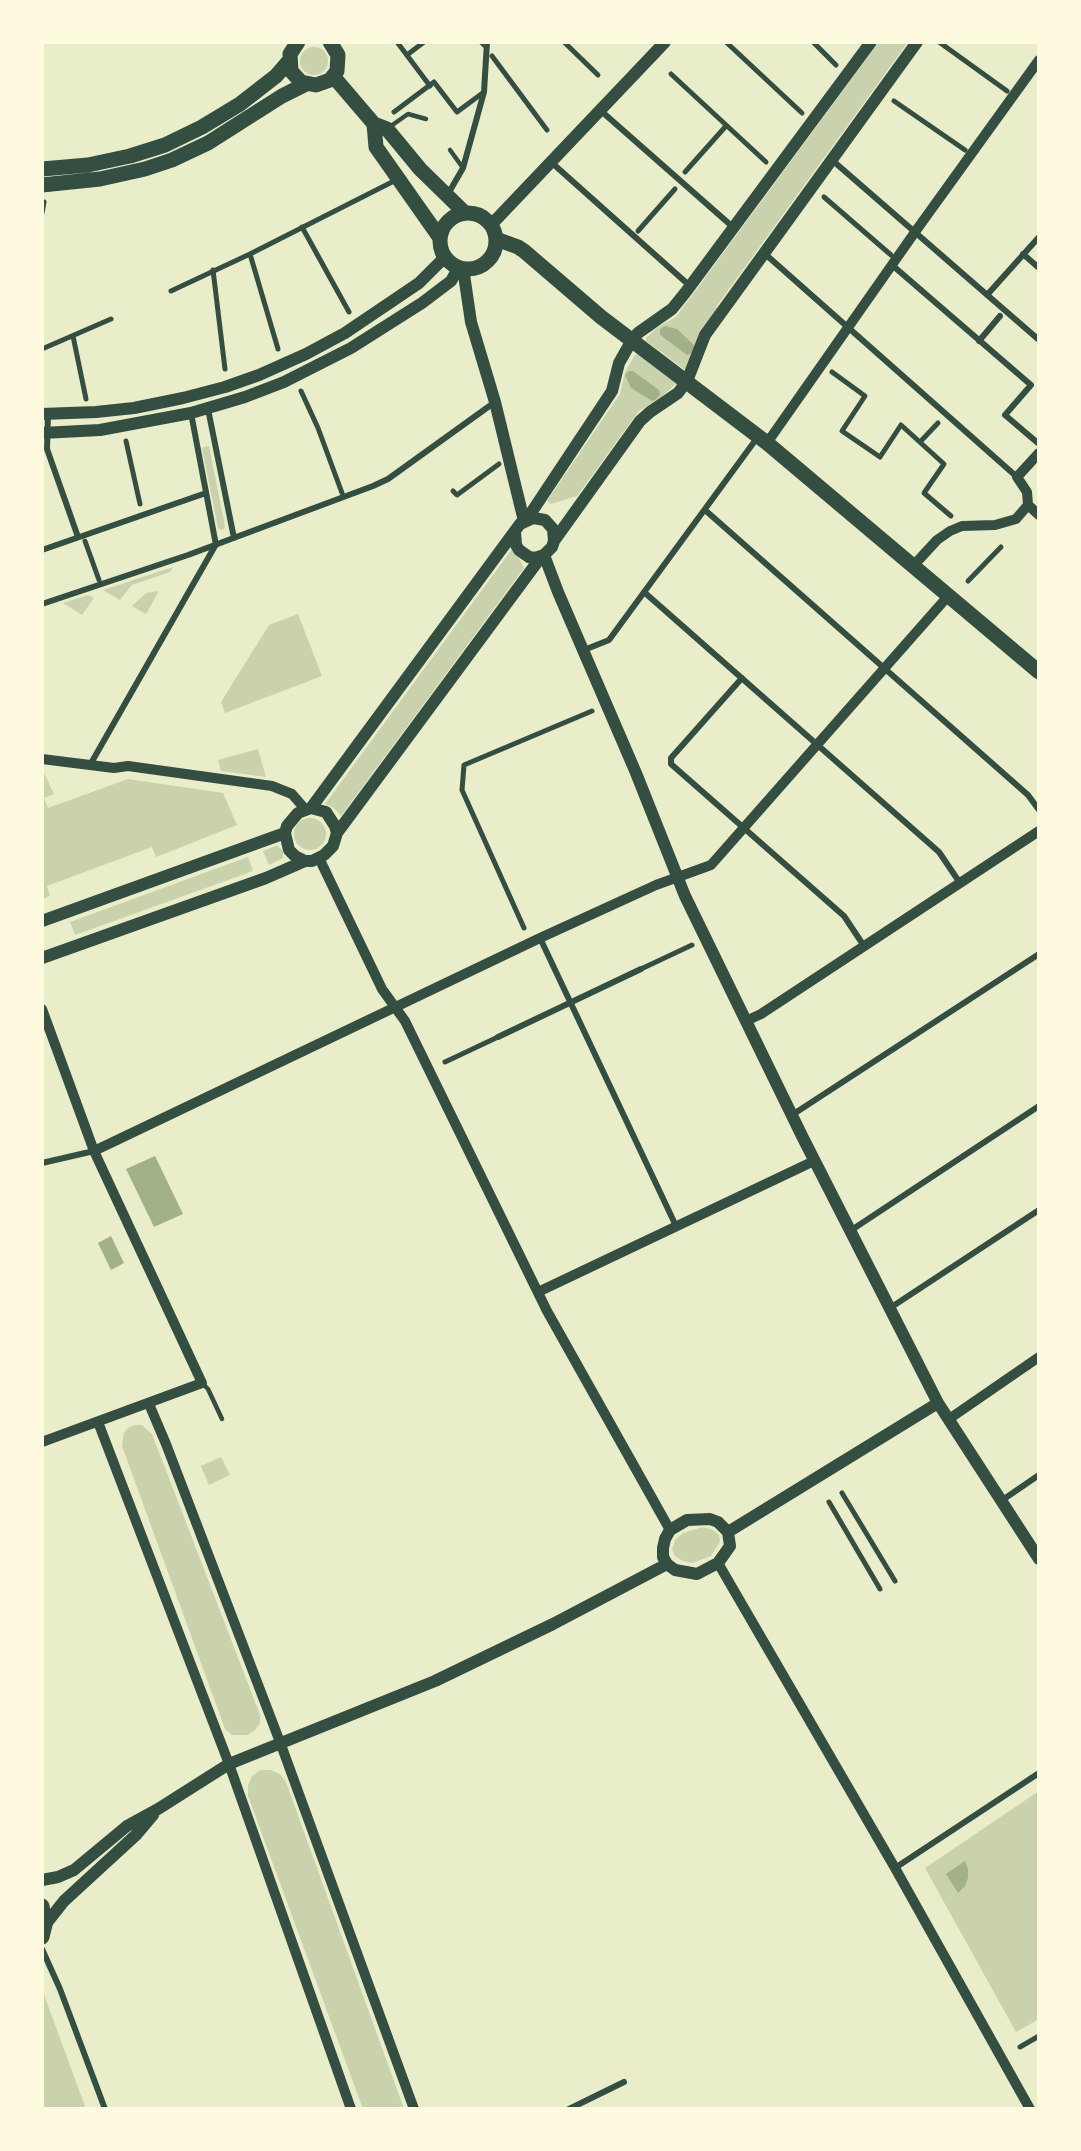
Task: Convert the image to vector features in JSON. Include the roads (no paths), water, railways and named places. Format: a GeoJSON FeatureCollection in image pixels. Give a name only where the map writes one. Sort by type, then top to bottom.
{"type":"FeatureCollection","features":[{"type":"Feature","properties":{"kind":"main road"},"geometry":{"type":"LineString","coordinates":[[42,169],[88,165],[130,156],[165,145],[240,104],[276,76],[289,61],[292,48],[298,42]]}},
{"type":"Feature","properties":{"kind":"main road"},"geometry":{"type":"LineString","coordinates":[[665,42],[551,162],[494,232],[492,256],[486,262],[479,267],[461,268],[445,257],[440,238],[442,229],[448,221],[456,215],[465,213],[480,215],[494,232],[524,251],[579,299],[762,440],[1039,672]]}},
{"type":"Feature","properties":{"kind":"main road"},"geometry":{"type":"LineString","coordinates":[[305,861],[289,850],[285,833],[292,819],[308,808],[526,520],[612,391],[619,363],[632,340],[638,333],[672,309],[690,287],[871,42]]}},
{"type":"Feature","properties":{"kind":"main road"},"geometry":{"type":"LineString","coordinates":[[42,958],[266,878],[305,861],[320,858],[333,846],[337,833],[552,547],[640,421],[678,393],[687,381],[705,335],[917,42]]}},
{"type":"Feature","properties":{"kind":"main road"},"geometry":{"type":"LineString","coordinates":[[42,185],[99,179],[146,169],[208,143],[282,96],[306,84],[321,84],[333,76],[337,71],[339,60],[334,43]]}},
{"type":"Feature","properties":{"kind":"main road"},"geometry":{"type":"LineString","coordinates":[[289,61],[294,75],[306,84]]}},
{"type":"Feature","properties":{"kind":"main road"},"geometry":{"type":"LineString","coordinates":[[333,76],[420,169],[465,213]]}},
{"type":"Feature","properties":{"kind":"main road"},"geometry":{"type":"LineString","coordinates":[[381,127],[376,147],[440,238]]}},
{"type":"Feature","properties":{"kind":"main road"},"geometry":{"type":"LineString","coordinates":[[45,414],[96,412],[144,406],[214,390],[259,375],[345,333],[419,284],[445,257]]}},
{"type":"Feature","properties":{"kind":"main road"},"geometry":{"type":"LineString","coordinates":[[461,268],[471,322],[526,520]]}},
{"type":"Feature","properties":{"kind":"main road"},"geometry":{"type":"LineString","coordinates":[[45,433],[100,430],[191,413],[284,382],[351,348],[422,303],[451,281],[461,268]]}},
{"type":"Feature","properties":{"kind":"main road"},"geometry":{"type":"LineString","coordinates":[[526,520],[533,518],[545,520],[553,530],[554,542]]}},
{"type":"Feature","properties":{"kind":"main road"},"geometry":{"type":"LineString","coordinates":[[515,532],[519,550],[529,557],[543,556]]}},
{"type":"Feature","properties":{"kind":"main road"},"geometry":{"type":"LineString","coordinates":[[543,556],[685,896],[814,1161],[938,1403],[1039,1559]]}},
{"type":"Feature","properties":{"kind":"main road"},"geometry":{"type":"LineString","coordinates":[[308,808],[318,808],[326,812],[337,833]]}},
{"type":"Feature","properties":{"kind":"main road"},"geometry":{"type":"LineString","coordinates":[[42,921],[285,833]]}},
{"type":"Feature","properties":{"kind":"main road"},"geometry":{"type":"LineString","coordinates":[[728,1532],[938,1403]]}},
{"type":"Feature","properties":{"kind":"main road"},"geometry":{"type":"LineString","coordinates":[[710,1519],[718,1522],[728,1532],[730,1546],[718,1563],[697,1574],[675,1570],[667,1564],[663,1557],[665,1539],[670,1530],[687,1520],[710,1519]]}},
{"type":"Feature","properties":{"kind":"main road"},"geometry":{"type":"LineString","coordinates":[[42,1880],[58,1877],[74,1870],[127,1826],[229,1764],[435,1681],[553,1624],[667,1564]]}},
{"type":"Feature","properties":{"kind":"main road"},"geometry":{"type":"LineString","coordinates":[[44,1931],[64,1900],[137,1834],[158,1809]]}},
{"type":"Feature","properties":{"kind":"main road"},"geometry":{"type":"LineString","coordinates":[[42,1906],[44,1931]]}},
{"type":"Feature","properties":{"kind":"street"},"geometry":{"type":"LineString","coordinates":[[397,42],[430,86]]}},
{"type":"Feature","properties":{"kind":"street"},"geometry":{"type":"LineString","coordinates":[[407,55],[424,42]]}},
{"type":"Feature","properties":{"kind":"street"},"geometry":{"type":"LineString","coordinates":[[564,42],[598,75]]}},
{"type":"Feature","properties":{"kind":"street"},"geometry":{"type":"LineString","coordinates":[[726,42],[802,113]]}},
{"type":"Feature","properties":{"kind":"street"},"geometry":{"type":"LineString","coordinates":[[813,42],[837,64]]}},
{"type":"Feature","properties":{"kind":"street"},"geometry":{"type":"LineString","coordinates":[[939,42],[1006,91]]}},
{"type":"Feature","properties":{"kind":"street"},"geometry":{"type":"LineString","coordinates":[[447,197],[463,168],[483,92],[484,43]]}},
{"type":"Feature","properties":{"kind":"street"},"geometry":{"type":"LineString","coordinates":[[492,56],[547,130]]}},
{"type":"Feature","properties":{"kind":"street"},"geometry":{"type":"LineString","coordinates":[[583,651],[609,640],[705,510],[848,328],[892,260],[915,232],[1039,60]]}},
{"type":"Feature","properties":{"kind":"street"},"geometry":{"type":"LineString","coordinates":[[670,74],[766,162]]}},
{"type":"Feature","properties":{"kind":"street"},"geometry":{"type":"LineString","coordinates":[[394,112],[434,82],[457,112],[483,92]]}},
{"type":"Feature","properties":{"kind":"street"},"geometry":{"type":"LineString","coordinates":[[894,101],[965,150]]}},
{"type":"Feature","properties":{"kind":"street"},"geometry":{"type":"LineString","coordinates":[[600,110],[734,228]]}},
{"type":"Feature","properties":{"kind":"street"},"geometry":{"type":"LineString","coordinates":[[684,172],[726,126]]}},
{"type":"Feature","properties":{"kind":"street"},"geometry":{"type":"LineString","coordinates":[[832,160],[1039,340]]}},
{"type":"Feature","properties":{"kind":"street"},"geometry":{"type":"LineString","coordinates":[[551,162],[690,287]]}},
{"type":"Feature","properties":{"kind":"street"},"geometry":{"type":"LineString","coordinates":[[171,291],[250,254],[399,178]]}},
{"type":"Feature","properties":{"kind":"street"},"geometry":{"type":"LineString","coordinates":[[638,231],[675,189]]}},
{"type":"Feature","properties":{"kind":"street"},"geometry":{"type":"LineString","coordinates":[[824,197],[979,341],[1031,386],[1005,415],[1039,444]]}},
{"type":"Feature","properties":{"kind":"street"},"geometry":{"type":"LineString","coordinates":[[42,213],[44,202]]}},
{"type":"Feature","properties":{"kind":"street"},"geometry":{"type":"LineString","coordinates":[[302,226],[349,312]]}},
{"type":"Feature","properties":{"kind":"street"},"geometry":{"type":"LineString","coordinates":[[987,295],[1039,237]]}},
{"type":"Feature","properties":{"kind":"street"},"geometry":{"type":"LineString","coordinates":[[764,253],[1017,477],[1027,492],[1028,505],[1039,515]]}},
{"type":"Feature","properties":{"kind":"street"},"geometry":{"type":"LineString","coordinates":[[250,254],[278,349]]}},
{"type":"Feature","properties":{"kind":"street"},"geometry":{"type":"LineString","coordinates":[[1023,254],[1039,268]]}},
{"type":"Feature","properties":{"kind":"street"},"geometry":{"type":"LineString","coordinates":[[213,270],[225,369]]}},
{"type":"Feature","properties":{"kind":"street"},"geometry":{"type":"LineString","coordinates":[[979,341],[1000,316]]}},
{"type":"Feature","properties":{"kind":"street"},"geometry":{"type":"LineString","coordinates":[[42,349],[111,319]]}},
{"type":"Feature","properties":{"kind":"street"},"geometry":{"type":"LineString","coordinates":[[73,336],[86,399]]}},
{"type":"Feature","properties":{"kind":"street"},"geometry":{"type":"LineString","coordinates":[[832,372],[865,396],[842,431],[880,457],[901,425],[944,464],[924,493],[951,516]]}},
{"type":"Feature","properties":{"kind":"street"},"geometry":{"type":"LineString","coordinates":[[301,391],[318,428],[342,493]]}},
{"type":"Feature","properties":{"kind":"street"},"geometry":{"type":"LineString","coordinates":[[42,604],[216,545],[373,486],[388,478],[495,402]]}},
{"type":"Feature","properties":{"kind":"street"},"geometry":{"type":"LineString","coordinates":[[208,409],[234,538]]}},
{"type":"Feature","properties":{"kind":"street"},"geometry":{"type":"LineString","coordinates":[[90,765],[216,545],[191,413]]}},
{"type":"Feature","properties":{"kind":"street"},"geometry":{"type":"LineString","coordinates":[[45,414],[47,449],[78,537]]}},
{"type":"Feature","properties":{"kind":"street"},"geometry":{"type":"LineString","coordinates":[[920,442],[938,423]]}},
{"type":"Feature","properties":{"kind":"street"},"geometry":{"type":"LineString","coordinates":[[126,441],[140,504]]}},
{"type":"Feature","properties":{"kind":"street"},"geometry":{"type":"LineString","coordinates":[[1017,477],[1039,453]]}},
{"type":"Feature","properties":{"kind":"street"},"geometry":{"type":"LineString","coordinates":[[453,491],[457,495],[499,464]]}},
{"type":"Feature","properties":{"kind":"street"},"geometry":{"type":"LineString","coordinates":[[42,550],[206,493]]}},
{"type":"Feature","properties":{"kind":"street"},"geometry":{"type":"LineString","coordinates":[[914,565],[937,540],[950,531],[962,526],[995,525],[1016,519],[1028,505]]}},
{"type":"Feature","properties":{"kind":"street"},"geometry":{"type":"LineString","coordinates":[[705,510],[1028,795],[1039,810]]}},
{"type":"Feature","properties":{"kind":"street"},"geometry":{"type":"LineString","coordinates":[[86,542],[99,580]]}},
{"type":"Feature","properties":{"kind":"street"},"geometry":{"type":"LineString","coordinates":[[968,581],[1001,547]]}},
{"type":"Feature","properties":{"kind":"street"},"geometry":{"type":"LineString","coordinates":[[644,592],[939,852],[960,883]]}},
{"type":"Feature","properties":{"kind":"street"},"geometry":{"type":"LineString","coordinates":[[42,1163],[94,1151],[540,938],[656,885],[711,865],[949,595]]}},
{"type":"Feature","properties":{"kind":"street"},"geometry":{"type":"LineString","coordinates":[[742,678],[671,758],[672,764],[844,916],[864,946]]}},
{"type":"Feature","properties":{"kind":"street"},"geometry":{"type":"LineString","coordinates":[[524,928],[462,790],[464,765],[592,711]]}},
{"type":"Feature","properties":{"kind":"street"},"geometry":{"type":"LineString","coordinates":[[42,759],[114,768],[128,766],[272,786],[292,794],[308,808]]}},
{"type":"Feature","properties":{"kind":"street"},"geometry":{"type":"LineString","coordinates":[[746,1021],[761,1014],[1039,831]]}},
{"type":"Feature","properties":{"kind":"street"},"geometry":{"type":"LineString","coordinates":[[320,858],[382,989],[405,1021],[538,1292],[670,1530]]}},
{"type":"Feature","properties":{"kind":"street"},"geometry":{"type":"LineString","coordinates":[[540,938],[675,1226]]}},
{"type":"Feature","properties":{"kind":"street"},"geometry":{"type":"LineString","coordinates":[[445,1062],[692,945]]}},
{"type":"Feature","properties":{"kind":"street"},"geometry":{"type":"LineString","coordinates":[[792,1116],[1039,954]]}},
{"type":"Feature","properties":{"kind":"street"},"geometry":{"type":"LineString","coordinates":[[42,1009],[94,1151],[202,1383],[42,1442]]}},
{"type":"Feature","properties":{"kind":"street"},"geometry":{"type":"LineString","coordinates":[[850,1232],[1039,1106]]}},
{"type":"Feature","properties":{"kind":"street"},"geometry":{"type":"LineString","coordinates":[[538,1292],[814,1161]]}},
{"type":"Feature","properties":{"kind":"street"},"geometry":{"type":"LineString","coordinates":[[890,1308],[1039,1210]]}},
{"type":"Feature","properties":{"kind":"street"},"geometry":{"type":"LineString","coordinates":[[949,1419],[1039,1357]]}},
{"type":"Feature","properties":{"kind":"street"},"geometry":{"type":"LineString","coordinates":[[149,1404],[280,1742],[414,2109]]}},
{"type":"Feature","properties":{"kind":"street"},"geometry":{"type":"LineString","coordinates":[[98,1422],[229,1764],[351,2109]]}},
{"type":"Feature","properties":{"kind":"street"},"geometry":{"type":"LineString","coordinates":[[1001,1501],[1039,1475]]}},
{"type":"Feature","properties":{"kind":"street"},"geometry":{"type":"LineString","coordinates":[[842,1493],[895,1581]]}},
{"type":"Feature","properties":{"kind":"street"},"geometry":{"type":"LineString","coordinates":[[828,1502],[880,1589]]}},
{"type":"Feature","properties":{"kind":"street"},"geometry":{"type":"LineString","coordinates":[[718,1563],[895,1868],[1030,2109]]}},
{"type":"Feature","properties":{"kind":"street"},"geometry":{"type":"LineString","coordinates":[[895,1868],[1039,1773]]}},
{"type":"Feature","properties":{"kind":"street"},"geometry":{"type":"LineString","coordinates":[[42,1949],[60,1989],[105,2109]]}},
{"type":"Feature","properties":{"kind":"street"},"geometry":{"type":"LineString","coordinates":[[1020,2047],[1039,2036]]}},
{"type":"Feature","properties":{"kind":"street"},"geometry":{"type":"LineString","coordinates":[[569,2109],[624,2082]]}},
{"type":"Feature","properties":{"kind":"lane"},"geometry":{"type":"LineString","coordinates":[[381,127],[408,114],[426,119]]}},
{"type":"Feature","properties":{"kind":"lane"},"geometry":{"type":"LineString","coordinates":[[450,150],[463,168]]}},
{"type":"Feature","properties":{"kind":"lane"},"geometry":{"type":"LineString","coordinates":[[202,1383],[208,1389],[222,1419]]}}]}
